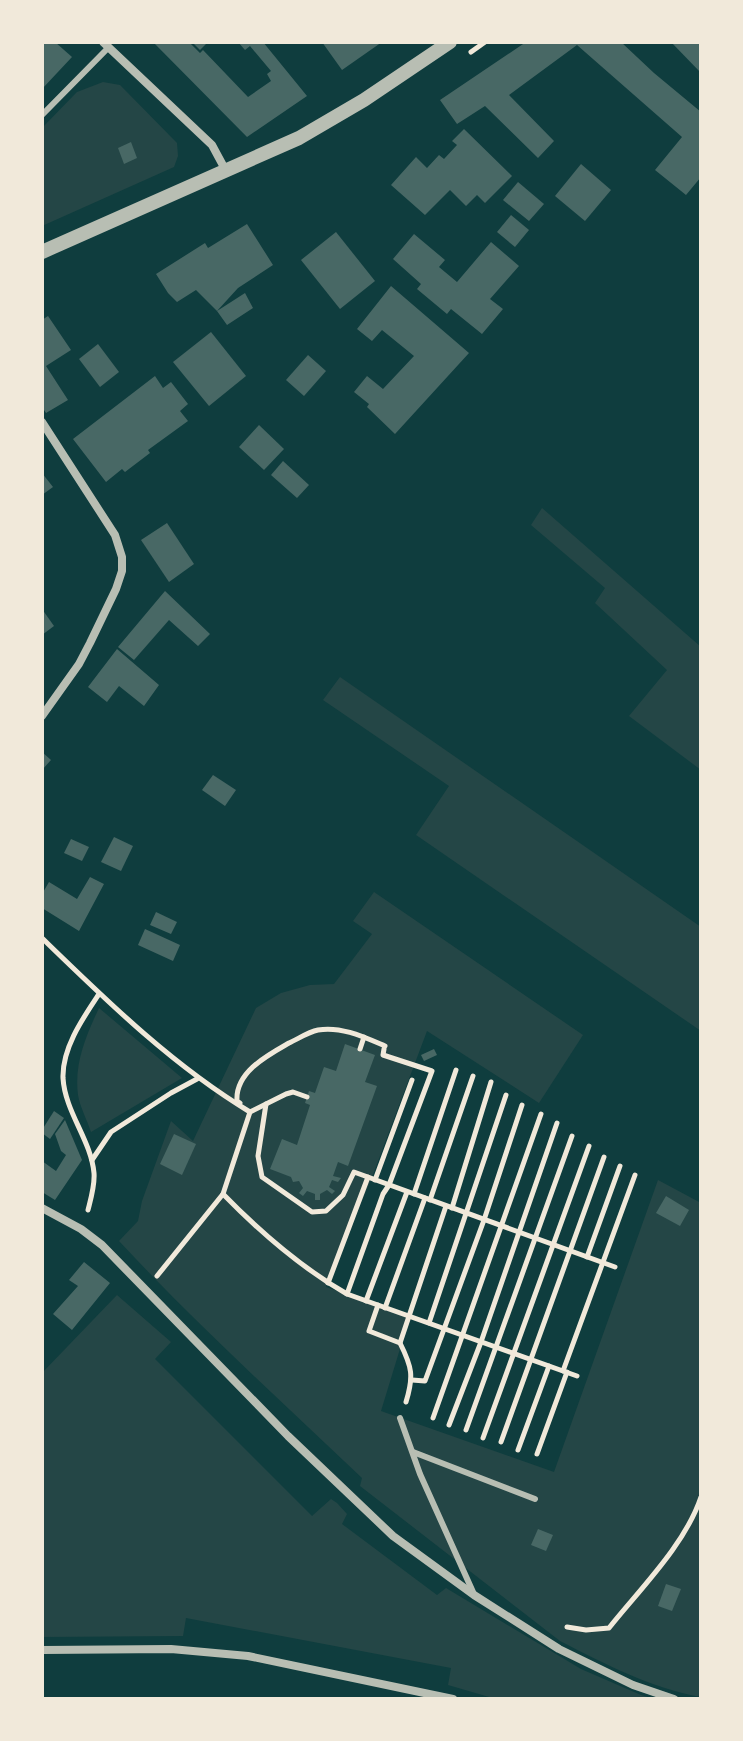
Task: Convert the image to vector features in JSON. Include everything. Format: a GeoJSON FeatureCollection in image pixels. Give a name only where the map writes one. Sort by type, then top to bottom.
{"type":"FeatureCollection","features":[{"type":"Feature","properties":{"kind":"street"},"geometry":{"type":"LineString","coordinates":[[42,252],[275,150],[331,121],[450,42]]}},
{"type":"Feature","properties":{"kind":"street"},"geometry":{"type":"LineString","coordinates":[[106,45],[212,145],[226,171]]}},
{"type":"Feature","properties":{"kind":"street"},"geometry":{"type":"LineString","coordinates":[[42,422],[115,535],[122,557],[122,571],[90,643],[42,716]]}},
{"type":"Feature","properties":{"kind":"street"},"geometry":{"type":"LineString","coordinates":[[42,1208],[81,1229],[102,1245],[288,1436],[383,1526],[474,1595],[559,1649],[633,1685],[674,1699]]}},
{"type":"Feature","properties":{"kind":"street"},"geometry":{"type":"LineString","coordinates":[[42,1650],[171,1649],[248,1656],[453,1699]]}},
{"type":"Feature","properties":{"kind":"lane"},"geometry":{"type":"LineString","coordinates":[[42,115],[106,45]]}},
{"type":"Feature","properties":{"kind":"lane"},"geometry":{"type":"LineString","coordinates":[[400,1418],[420,1474],[474,1595]]}},
{"type":"Feature","properties":{"kind":"lane"},"geometry":{"type":"LineString","coordinates":[[413,1452],[535,1499]]}},
{"type":"Feature","properties":{"kind":"path"},"geometry":{"type":"LineString","coordinates":[[42,938],[99,994],[197,1079],[250,1112]]}},
{"type":"Feature","properties":{"kind":"path"},"geometry":{"type":"LineString","coordinates":[[81,1229],[94,1176],[92,1161],[67,1100],[63,1077],[67,1053],[80,1021],[99,994]]}},
{"type":"Feature","properties":{"kind":"path"},"geometry":{"type":"LineString","coordinates":[[250,1112],[237,1101],[238,1089],[247,1074],[260,1061],[318,1030],[335,1030],[364,1037],[384,1048],[383,1055],[432,1071],[347,1294]]}},
{"type":"Feature","properties":{"kind":"path"},"geometry":{"type":"LineString","coordinates":[[360,1049],[364,1037]]}},
{"type":"Feature","properties":{"kind":"path"},"geometry":{"type":"LineString","coordinates":[[366,1301],[456,1070]]}},
{"type":"Feature","properties":{"kind":"path"},"geometry":{"type":"LineString","coordinates":[[400,1418],[412,1380],[411,1365],[400,1343],[369,1331],[428,1199],[473,1076]]}},
{"type":"Feature","properties":{"kind":"path"},"geometry":{"type":"LineString","coordinates":[[92,1161],[111,1132],[197,1079]]}},
{"type":"Feature","properties":{"kind":"path"},"geometry":{"type":"LineString","coordinates":[[375,1180],[412,1080]]}},
{"type":"Feature","properties":{"kind":"path"},"geometry":{"type":"LineString","coordinates":[[400,1343],[491,1082]]}},
{"type":"Feature","properties":{"kind":"path"},"geometry":{"type":"LineString","coordinates":[[146,1289],[223,1194],[250,1112],[293,1092],[307,1097]]}},
{"type":"Feature","properties":{"kind":"path"},"geometry":{"type":"LineString","coordinates":[[429,1323],[506,1095]]}},
{"type":"Feature","properties":{"kind":"path"},"geometry":{"type":"LineString","coordinates":[[266,1104],[258,1156],[262,1177],[312,1212],[326,1211],[343,1195],[354,1172],[615,1267]]}},
{"type":"Feature","properties":{"kind":"path"},"geometry":{"type":"LineString","coordinates":[[412,1380],[425,1381],[522,1105]]}},
{"type":"Feature","properties":{"kind":"path"},"geometry":{"type":"LineString","coordinates":[[433,1418],[541,1114]]}},
{"type":"Feature","properties":{"kind":"path"},"geometry":{"type":"LineString","coordinates":[[449,1425],[557,1123]]}},
{"type":"Feature","properties":{"kind":"path"},"geometry":{"type":"LineString","coordinates":[[466,1430],[572,1136]]}},
{"type":"Feature","properties":{"kind":"path"},"geometry":{"type":"LineString","coordinates":[[483,1438],[589,1146]]}},
{"type":"Feature","properties":{"kind":"path"},"geometry":{"type":"LineString","coordinates":[[501,1442],[604,1157]]}},
{"type":"Feature","properties":{"kind":"path"},"geometry":{"type":"LineString","coordinates":[[587,1257],[620,1166]]}},
{"type":"Feature","properties":{"kind":"path"},"geometry":{"type":"LineString","coordinates":[[537,1454],[635,1175]]}},
{"type":"Feature","properties":{"kind":"path"},"geometry":{"type":"LineString","coordinates":[[328,1283],[368,1177]]}},
{"type":"Feature","properties":{"kind":"path"},"geometry":{"type":"LineString","coordinates":[[223,1194],[260,1232],[347,1294],[577,1376]]}},
{"type":"Feature","properties":{"kind":"path"},"geometry":{"type":"LineString","coordinates":[[518,1450],[549,1366]]}},
{"type":"Feature","properties":{"kind":"path"},"geometry":{"type":"LineString","coordinates":[[555,1625],[586,1630],[609,1628],[667,1556],[695,1515],[701,1497]]}},
{"type":"Feature","properties":{"kind":"shaded area"},"geometry":{"type":"Polygon","coordinates":[[[103,82],[120,85],[177,143],[178,156],[174,167],[42,226],[42,128],[77,92],[103,82]]]}},
{"type":"Feature","properties":{"kind":"shaded area"},"geometry":{"type":"Polygon","coordinates":[[[542,508],[701,647],[701,770],[629,716],[667,670],[595,603],[605,588],[531,525],[542,508]]]}},
{"type":"Feature","properties":{"kind":"shaded area"},"geometry":{"type":"Polygon","coordinates":[[[340,677],[701,927],[701,1031],[416,835],[449,786],[323,700],[340,677]]]}},
{"type":"Feature","properties":{"kind":"shaded area"},"geometry":{"type":"Polygon","coordinates":[[[374,892],[583,1035],[539,1103],[427,1031],[374,1172],[326,1287],[410,1316],[381,1411],[554,1472],[658,1180],[701,1203],[701,1697],[646,1681],[560,1641],[360,1486],[362,1478],[208,1332],[119,1241],[138,1221],[142,1201],[171,1121],[193,1141],[256,1008],[281,993],[310,985],[334,984],[372,934],[353,921],[374,892]]]}},
{"type":"Feature","properties":{"kind":"shaded area"},"geometry":{"type":"Polygon","coordinates":[[[99,1008],[182,1078],[91,1132],[79,1100],[77,1083],[79,1061],[99,1008]]]}},
{"type":"Feature","properties":{"kind":"shaded area"},"geometry":{"type":"Polygon","coordinates":[[[117,1295],[171,1342],[155,1359],[312,1516],[331,1499],[347,1514],[342,1524],[437,1595],[446,1588],[581,1669],[654,1699],[496,1699],[448,1685],[451,1668],[186,1618],[183,1636],[42,1637],[42,1373],[117,1295]]]}},
{"type":"Feature","properties":{"kind":"building"},"geometry":{"type":"Polygon","coordinates":[[[42,42],[55,42],[72,57],[42,89],[42,42]]]}},
{"type":"Feature","properties":{"kind":"building"},"geometry":{"type":"Polygon","coordinates":[[[153,42],[189,42],[200,53],[203,50],[248,97],[271,81],[267,74],[271,71],[250,46],[245,50],[238,42],[263,42],[307,96],[247,137],[153,42]]]}},
{"type":"Feature","properties":{"kind":"building"},"geometry":{"type":"Polygon","coordinates":[[[192,42],[208,42],[200,50],[192,42]]]}},
{"type":"Feature","properties":{"kind":"building"},"geometry":{"type":"Polygon","coordinates":[[[322,42],[382,42],[342,70],[322,42]]]}},
{"type":"Feature","properties":{"kind":"building"},"geometry":{"type":"Polygon","coordinates":[[[526,42],[621,42],[701,112],[701,177],[686,195],[655,170],[682,137],[577,45],[509,95],[554,141],[538,158],[485,106],[457,124],[440,100],[526,42]]]}},
{"type":"Feature","properties":{"kind":"building"},"geometry":{"type":"Polygon","coordinates":[[[671,42],[701,42],[701,73],[671,42]]]}},
{"type":"Feature","properties":{"kind":"building"},"geometry":{"type":"Polygon","coordinates":[[[464,129],[512,176],[485,203],[477,195],[466,206],[450,190],[425,215],[391,185],[416,157],[427,168],[439,155],[444,159],[457,145],[452,141],[464,129]]]}},
{"type":"Feature","properties":{"kind":"building"},"geometry":{"type":"Polygon","coordinates":[[[131,142],[137,158],[124,164],[118,148],[131,142]]]}},
{"type":"Feature","properties":{"kind":"building"},"geometry":{"type":"Polygon","coordinates":[[[581,164],[611,190],[585,221],[555,196],[581,164]]]}},
{"type":"Feature","properties":{"kind":"building"},"geometry":{"type":"Polygon","coordinates":[[[518,182],[544,204],[529,221],[503,200],[518,182]]]}},
{"type":"Feature","properties":{"kind":"building"},"geometry":{"type":"Polygon","coordinates":[[[511,215],[529,230],[515,247],[497,232],[511,215]]]}},
{"type":"Feature","properties":{"kind":"building"},"geometry":{"type":"Polygon","coordinates":[[[247,224],[273,265],[238,288],[217,311],[196,290],[177,302],[156,274],[205,243],[208,248],[247,224]]]}},
{"type":"Feature","properties":{"kind":"building"},"geometry":{"type":"Polygon","coordinates":[[[336,232],[375,281],[340,309],[301,260],[336,232]]]}},
{"type":"Feature","properties":{"kind":"building"},"geometry":{"type":"Polygon","coordinates":[[[414,234],[445,260],[439,267],[457,282],[491,242],[519,266],[490,299],[503,309],[482,334],[451,309],[447,314],[417,289],[421,284],[393,259],[414,234]]]}},
{"type":"Feature","properties":{"kind":"building"},"geometry":{"type":"Polygon","coordinates":[[[391,286],[469,353],[395,434],[354,392],[367,376],[383,389],[414,356],[382,330],[372,341],[357,329],[391,286]]]}},
{"type":"Feature","properties":{"kind":"building"},"geometry":{"type":"Polygon","coordinates":[[[245,293],[253,308],[227,325],[217,311],[245,293]]]}},
{"type":"Feature","properties":{"kind":"building"},"geometry":{"type":"Polygon","coordinates":[[[48,316],[71,350],[46,366],[68,400],[46,413],[42,407],[42,320],[48,316]]]}},
{"type":"Feature","properties":{"kind":"building"},"geometry":{"type":"Polygon","coordinates":[[[211,332],[246,376],[209,406],[173,362],[211,332]]]}},
{"type":"Feature","properties":{"kind":"building"},"geometry":{"type":"Polygon","coordinates":[[[98,344],[119,372],[100,387],[79,359],[98,344]]]}},
{"type":"Feature","properties":{"kind":"building"},"geometry":{"type":"Polygon","coordinates":[[[308,355],[326,371],[304,396],[286,380],[308,355]]]}},
{"type":"Feature","properties":{"kind":"building"},"geometry":{"type":"Polygon","coordinates":[[[155,376],[163,388],[171,382],[188,404],[180,411],[188,421],[148,450],[150,453],[125,472],[122,469],[106,482],[73,439],[155,376]]]}},
{"type":"Feature","properties":{"kind":"building"},"geometry":{"type":"Polygon","coordinates":[[[259,425],[284,449],[264,470],[239,447],[259,425]]]}},
{"type":"Feature","properties":{"kind":"building"},"geometry":{"type":"Polygon","coordinates":[[[283,461],[309,485],[297,498],[271,475],[283,461]]]}},
{"type":"Feature","properties":{"kind":"building"},"geometry":{"type":"Polygon","coordinates":[[[42,473],[53,487],[42,495],[42,473]]]}},
{"type":"Feature","properties":{"kind":"building"},"geometry":{"type":"Polygon","coordinates":[[[167,523],[194,564],[169,582],[141,540],[167,523]]]}},
{"type":"Feature","properties":{"kind":"building"},"geometry":{"type":"Polygon","coordinates":[[[165,591],[210,634],[198,646],[169,620],[134,660],[118,647],[165,591]]]}},
{"type":"Feature","properties":{"kind":"building"},"geometry":{"type":"Polygon","coordinates":[[[42,609],[54,626],[42,635],[42,609]]]}},
{"type":"Feature","properties":{"kind":"building"},"geometry":{"type":"Polygon","coordinates":[[[117,649],[159,685],[144,706],[119,686],[107,702],[88,687],[117,649]]]}},
{"type":"Feature","properties":{"kind":"building"},"geometry":{"type":"Polygon","coordinates":[[[42,752],[51,760],[42,770],[42,752]]]}},
{"type":"Feature","properties":{"kind":"building"},"geometry":{"type":"Polygon","coordinates":[[[213,775],[236,790],[225,806],[202,790],[213,775]]]}},
{"type":"Feature","properties":{"kind":"building"},"geometry":{"type":"Polygon","coordinates":[[[114,837],[133,846],[121,871],[101,862],[114,837]]]}},
{"type":"Feature","properties":{"kind":"building"},"geometry":{"type":"Polygon","coordinates":[[[71,839],[89,847],[82,861],[64,853],[71,839]]]}},
{"type":"Feature","properties":{"kind":"building"},"geometry":{"type":"Polygon","coordinates":[[[90,877],[104,884],[79,931],[42,908],[42,894],[49,882],[77,899],[90,877]]]}},
{"type":"Feature","properties":{"kind":"building"},"geometry":{"type":"Polygon","coordinates":[[[156,912],[177,922],[171,934],[150,925],[156,912]]]}},
{"type":"Feature","properties":{"kind":"building"},"geometry":{"type":"Polygon","coordinates":[[[145,929],[180,945],[173,961],[138,945],[145,929]]]}},
{"type":"Feature","properties":{"kind":"building"},"geometry":{"type":"Polygon","coordinates":[[[345,1044],[375,1055],[365,1082],[377,1086],[348,1166],[338,1162],[333,1176],[341,1178],[338,1182],[332,1180],[329,1187],[335,1191],[332,1194],[327,1190],[320,1194],[320,1200],[315,1200],[315,1194],[307,1191],[303,1196],[299,1193],[303,1188],[299,1181],[293,1182],[291,1177],[270,1169],[282,1139],[297,1145],[310,1105],[305,1103],[309,1091],[315,1093],[324,1067],[336,1071],[345,1044]]]}},
{"type":"Feature","properties":{"kind":"building"},"geometry":{"type":"Polygon","coordinates":[[[434,1049],[437,1055],[424,1061],[421,1055],[434,1049]]]}},
{"type":"Feature","properties":{"kind":"building"},"geometry":{"type":"Polygon","coordinates":[[[54,1111],[64,1118],[50,1139],[42,1130],[54,1111]]]}},
{"type":"Feature","properties":{"kind":"building"},"geometry":{"type":"Polygon","coordinates":[[[65,1120],[82,1160],[55,1200],[42,1192],[42,1161],[56,1171],[66,1155],[61,1151],[55,1134],[65,1120]]]}},
{"type":"Feature","properties":{"kind":"building"},"geometry":{"type":"Polygon","coordinates":[[[174,1134],[196,1144],[182,1175],[160,1164],[174,1134]]]}},
{"type":"Feature","properties":{"kind":"building"},"geometry":{"type":"Polygon","coordinates":[[[666,1196],[689,1210],[680,1226],[656,1213],[666,1196]]]}},
{"type":"Feature","properties":{"kind":"building"},"geometry":{"type":"Polygon","coordinates":[[[84,1262],[110,1283],[72,1330],[53,1314],[78,1286],[69,1280],[84,1262]]]}},
{"type":"Feature","properties":{"kind":"building"},"geometry":{"type":"Polygon","coordinates":[[[538,1529],[553,1535],[546,1551],[531,1545],[538,1529]]]}},
{"type":"Feature","properties":{"kind":"building"},"geometry":{"type":"Polygon","coordinates":[[[666,1584],[681,1589],[672,1611],[658,1606],[666,1584]]]}}]}
